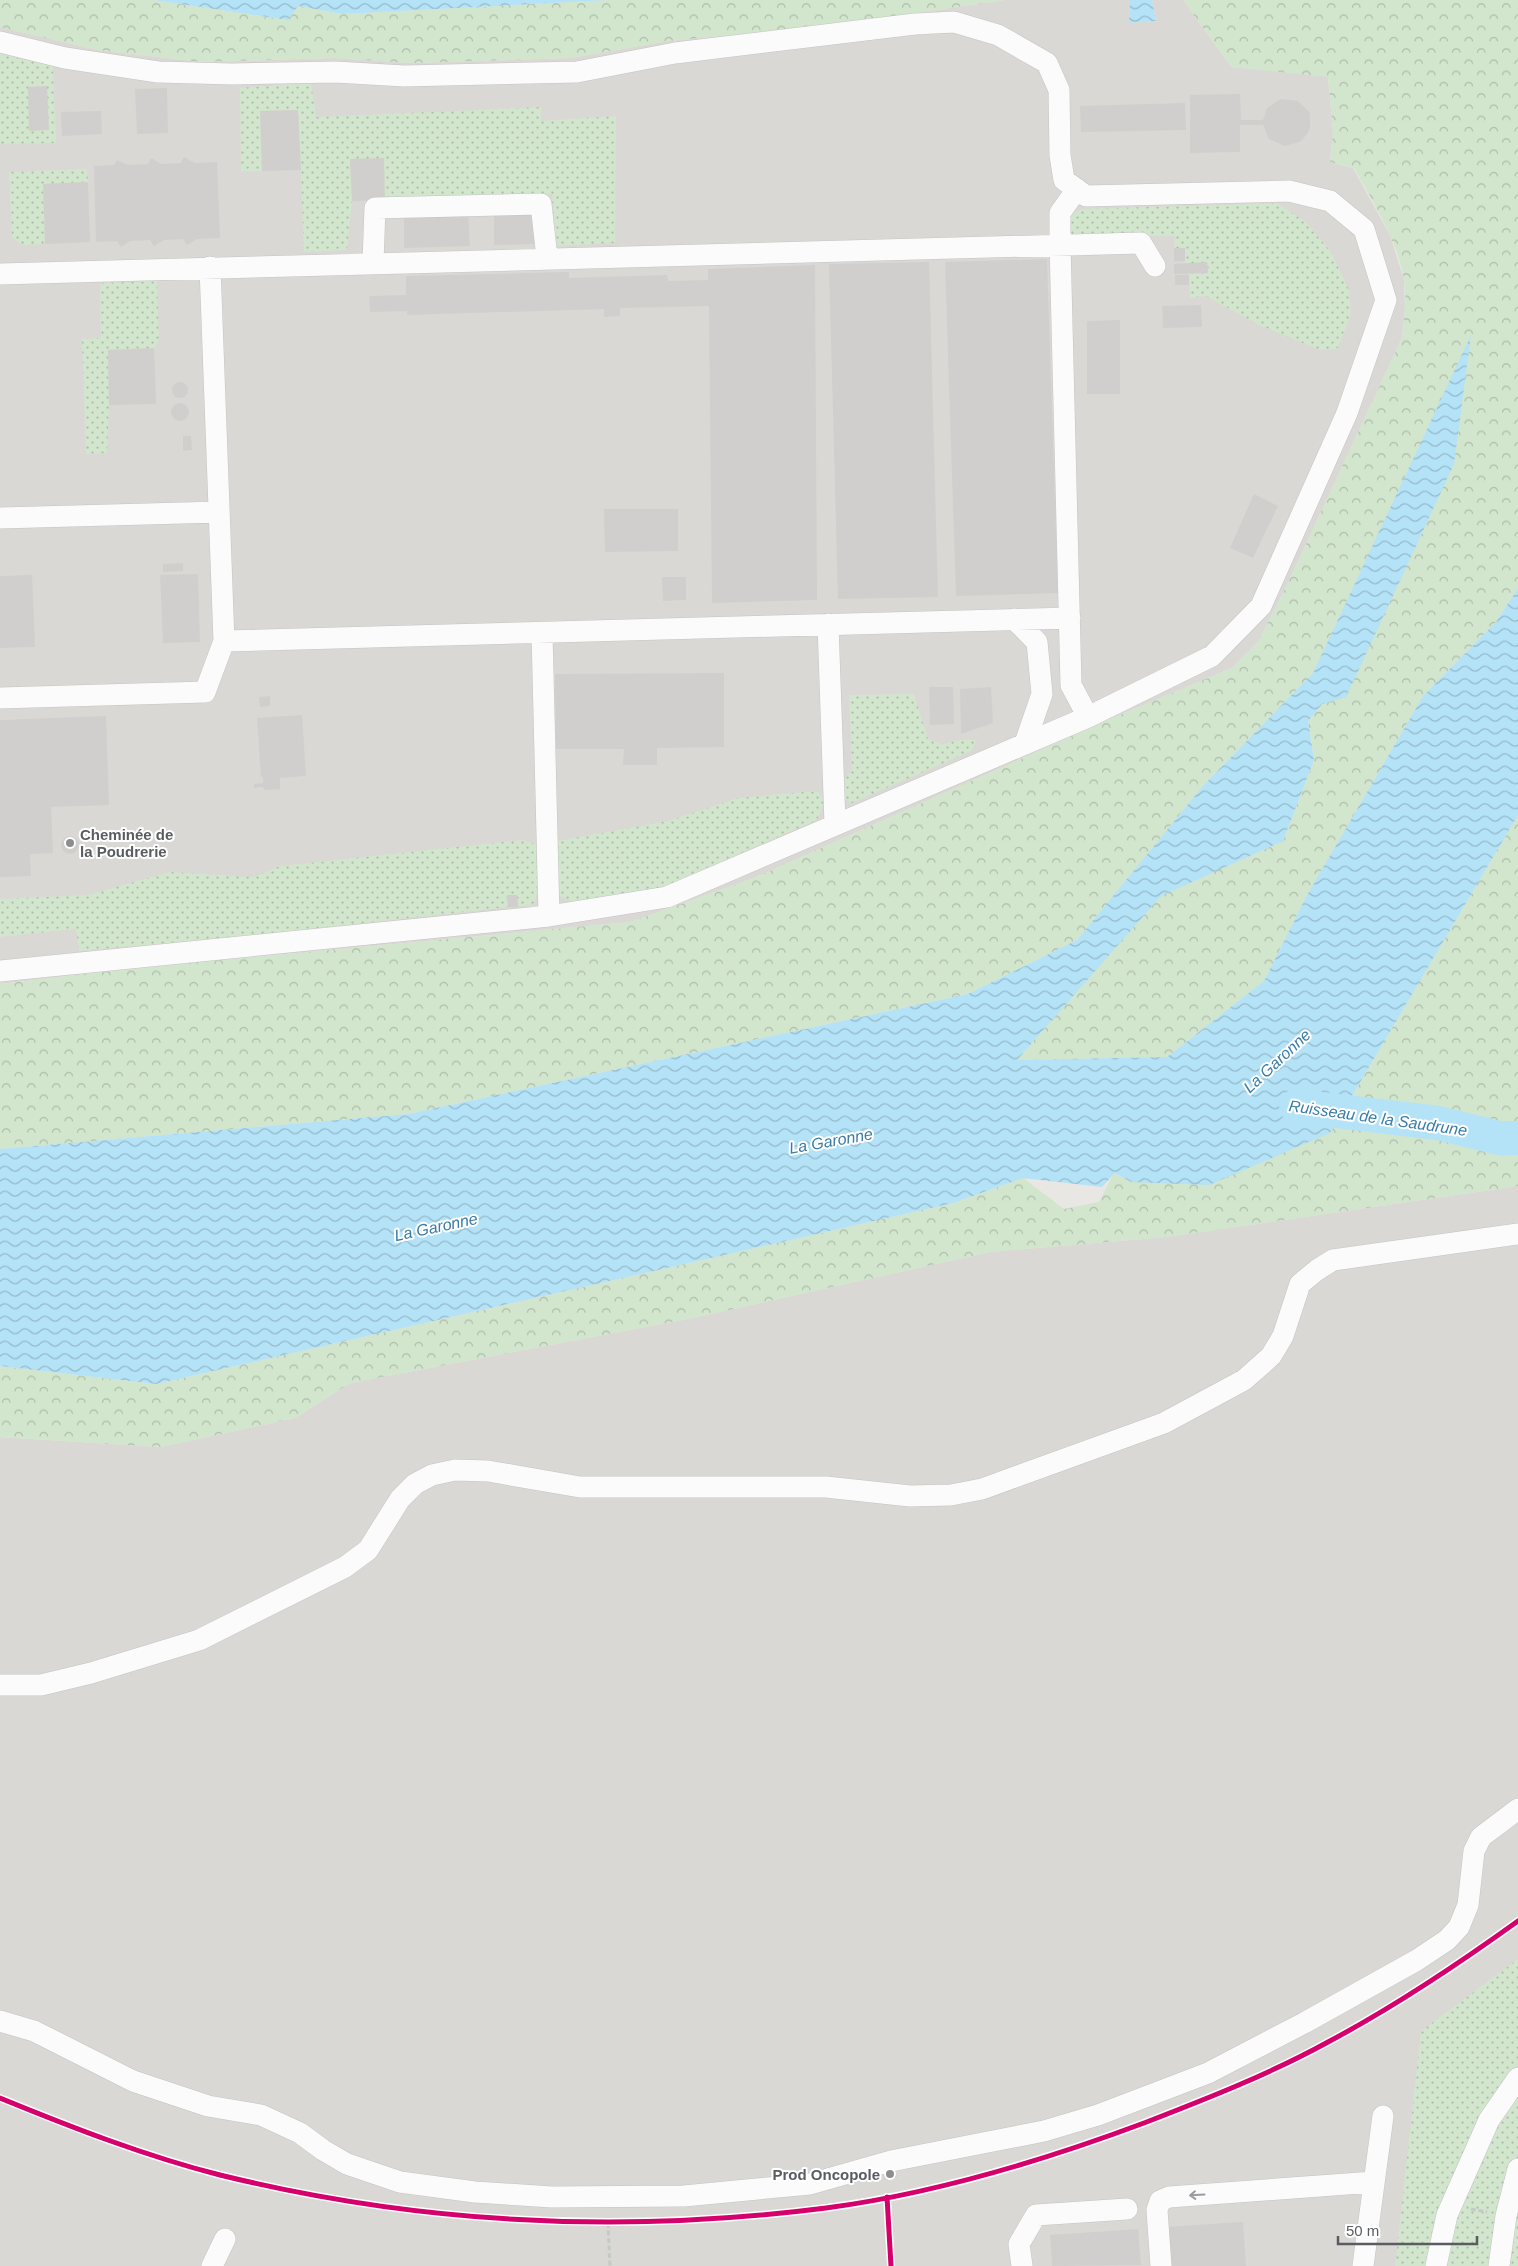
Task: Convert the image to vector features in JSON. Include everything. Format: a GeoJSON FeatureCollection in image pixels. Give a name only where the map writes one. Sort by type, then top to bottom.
{"type":"FeatureCollection","features":[{"type":"Feature","properties":{"kind":"lane"},"geometry":{"type":"LineString","coordinates":[[0,42],[65,58],[158,72],[232,74],[335,72],[404,76],[577,72],[675,53],[915,24],[954,22],[998,35],[1047,64],[1059,90],[1060,154],[1064,180],[1086,196],[1288,191],[1330,201],[1364,229],[1386,300],[1347,413],[1261,606],[1212,656],[1088,717],[667,897],[550,916],[0,971]]}},
{"type":"Feature","properties":{"kind":"lane"},"geometry":{"type":"LineString","coordinates":[[1077,189],[1060,213],[1060,244],[1071,685],[1088,717]]}},
{"type":"Feature","properties":{"kind":"lane"},"geometry":{"type":"LineString","coordinates":[[373,262],[375,208],[542,204],[547,258]]}},
{"type":"Feature","properties":{"kind":"lane"},"geometry":{"type":"LineString","coordinates":[[0,274],[373,262],[1141,243],[1155,266]]}},
{"type":"Feature","properties":{"kind":"lane"},"geometry":{"type":"LineString","coordinates":[[0,698],[205,692],[224,641],[210,267]]}},
{"type":"Feature","properties":{"kind":"lane"},"geometry":{"type":"LineString","coordinates":[[0,518],[219,512]]}},
{"type":"Feature","properties":{"kind":"lane"},"geometry":{"type":"LineString","coordinates":[[224,641],[1070,618]]}},
{"type":"Feature","properties":{"kind":"lane"},"geometry":{"type":"LineString","coordinates":[[1014,619],[1037,642],[1040,668],[1042,694],[1025,743]]}},
{"type":"Feature","properties":{"kind":"lane"},"geometry":{"type":"LineString","coordinates":[[828,624],[835,824]]}},
{"type":"Feature","properties":{"kind":"lane"},"geometry":{"type":"LineString","coordinates":[[542,632],[550,916]]}},
{"type":"Feature","properties":{"kind":"lane"},"geometry":{"type":"LineString","coordinates":[[0,1685],[41,1685],[91,1673],[200,1640],[345,1567],[368,1550],[400,1499],[415,1484],[440,1473],[456,1470],[488,1471],[580,1487],[826,1487],[910,1496],[951,1495],[982,1489],[1164,1423],[1244,1380],[1271,1356],[1283,1336],[1300,1284],[1333,1260],[1518,1234]]}},
{"type":"Feature","properties":{"kind":"lane"},"geometry":{"type":"LineString","coordinates":[[0,2021],[34,2031],[133,2081],[208,2106],[261,2114],[300,2133],[322,2150],[347,2164],[400,2182],[475,2192],[552,2197],[684,2196],[810,2184],[890,2161],[1044,2131],[1098,2115],[1208,2073],[1304,2023],[1417,1960],[1447,1940],[1459,1927],[1468,1905],[1474,1851],[1481,1837],[1518,1809]]}},
{"type":"Feature","properties":{"kind":"lane"},"geometry":{"type":"LineString","coordinates":[[1436,2266],[1446,2215],[1489,2120],[1518,2078]]}},
{"type":"Feature","properties":{"kind":"lane"},"geometry":{"type":"LineString","coordinates":[[1364,2266],[1382,2116]]}},
{"type":"Feature","properties":{"kind":"lane"},"geometry":{"type":"LineString","coordinates":[[1499,2266],[1506,2216],[1518,2168]]}},
{"type":"Feature","properties":{"kind":"lane"},"geometry":{"type":"LineString","coordinates":[[1161,2266],[1157,2210],[1160,2201],[1168,2197],[1374,2182]]}},
{"type":"Feature","properties":{"kind":"lane"},"geometry":{"type":"LineString","coordinates":[[1022,2266],[1020,2244],[1036,2215],[1127,2209]]}},
{"type":"Feature","properties":{"kind":"lane"},"geometry":{"type":"LineString","coordinates":[[212,2266],[225,2239]]}},
{"type":"Feature","properties":{"kind":"path"},"geometry":{"type":"LineString","coordinates":[[1451,2205],[1506,2216]]}},
{"type":"Feature","properties":{"kind":"path"},"geometry":{"type":"LineString","coordinates":[[608,2223],[610,2266]]}},
{"type":"Feature","properties":{"kind":"shaded area"},"geometry":{"type":"Polygon","coordinates":[[[1005,0],[1130,0],[1129,23],[1156,21],[1152,0],[1183,0],[1231,67],[1328,76],[1333,133],[1330,162],[1353,168],[1390,235],[1404,280],[1405,309],[1402,338],[1287,585],[1258,642],[1232,668],[1108,720],[754,878],[630,922],[135,968],[0,984],[0,27],[98,50],[201,62],[333,58],[412,63],[570,58],[668,41],[820,27],[1005,0]]]}},
{"type":"Feature","properties":{"kind":"shaded area"},"geometry":{"type":"Polygon","coordinates":[[[1518,1186],[1518,2266],[0,2266],[0,1437],[160,1447],[295,1418],[350,1383],[688,1319],[990,1252],[1166,1237],[1518,1186]]]}},
{"type":"Feature","properties":{"kind":"green space"},"geometry":{"type":"Polygon","coordinates":[[[0,0],[154,0],[288,20],[298,6],[342,14],[608,0],[1005,0],[820,27],[668,41],[570,58],[412,63],[333,58],[201,62],[98,50],[0,27],[0,0]]]}},
{"type":"Feature","properties":{"kind":"green space"},"geometry":{"type":"Polygon","coordinates":[[[1183,0],[1518,0],[1518,588],[1496,622],[1423,696],[1307,895],[1264,981],[1167,1057],[1017,1060],[1160,896],[1283,841],[1314,760],[1308,721],[1322,704],[1471,337],[1313,673],[1202,787],[1077,940],[968,994],[408,1114],[0,1149],[0,984],[135,968],[630,922],[754,878],[1108,720],[1232,668],[1258,642],[1287,585],[1402,338],[1405,288],[1401,266],[1391,236],[1354,168],[1330,162],[1333,133],[1328,77],[1231,67],[1183,0]]]}},
{"type":"Feature","properties":{"kind":"green space"},"geometry":{"type":"Polygon","coordinates":[[[0,54],[53,66],[56,143],[0,144],[0,54]]]}},
{"type":"Feature","properties":{"kind":"green space"},"geometry":{"type":"Polygon","coordinates":[[[311,83],[316,117],[541,107],[541,121],[616,116],[615,243],[555,246],[552,194],[385,200],[350,159],[352,201],[347,250],[304,252],[298,110],[260,111],[262,171],[241,171],[240,88],[311,83]]]}},
{"type":"Feature","properties":{"kind":"green space"},"geometry":{"type":"Polygon","coordinates":[[[87,169],[88,182],[43,184],[45,244],[22,245],[12,237],[9,172],[87,169]]]}},
{"type":"Feature","properties":{"kind":"green space"},"geometry":{"type":"Polygon","coordinates":[[[1277,203],[1306,222],[1331,252],[1349,290],[1351,315],[1337,349],[1320,350],[1259,325],[1206,296],[1190,298],[1189,273],[1208,273],[1207,263],[1185,263],[1185,248],[1174,248],[1175,236],[1073,237],[1070,230],[1070,215],[1082,209],[1277,203]]]}},
{"type":"Feature","properties":{"kind":"green space"},"geometry":{"type":"Polygon","coordinates":[[[157,281],[159,340],[154,348],[108,350],[109,405],[107,453],[86,454],[82,339],[101,338],[100,283],[157,281]]]}},
{"type":"Feature","properties":{"kind":"green space"},"geometry":{"type":"Polygon","coordinates":[[[914,694],[928,739],[944,744],[961,740],[977,740],[971,751],[852,803],[841,797],[840,784],[852,770],[849,695],[914,694]]]}},
{"type":"Feature","properties":{"kind":"green space"},"geometry":{"type":"Polygon","coordinates":[[[819,792],[824,802],[817,820],[663,887],[575,903],[560,896],[552,884],[552,842],[668,821],[738,798],[819,792]]]}},
{"type":"Feature","properties":{"kind":"green space"},"geometry":{"type":"Polygon","coordinates":[[[1518,815],[1518,1186],[1166,1237],[990,1252],[688,1319],[350,1383],[295,1418],[160,1447],[0,1437],[0,1366],[156,1384],[953,1203],[1023,1178],[1064,1209],[1099,1202],[1114,1173],[1131,1182],[1330,1133],[1518,815]]]}},
{"type":"Feature","properties":{"kind":"green space"},"geometry":{"type":"Polygon","coordinates":[[[522,840],[536,844],[538,892],[534,904],[518,907],[517,895],[507,895],[508,907],[266,934],[79,951],[76,929],[0,937],[0,899],[88,895],[169,872],[254,877],[280,866],[522,840]]]}},
{"type":"Feature","properties":{"kind":"green space"},"geometry":{"type":"Polygon","coordinates":[[[1518,1959],[1518,2266],[1395,2266],[1421,2031],[1518,1959]]]}},
{"type":"Feature","properties":{"kind":"water"},"geometry":{"type":"Polygon","coordinates":[[[154,0],[608,0],[342,14],[298,6],[288,20],[154,0]]]}},
{"type":"Feature","properties":{"kind":"water"},"geometry":{"type":"Polygon","coordinates":[[[1130,0],[1152,0],[1156,21],[1129,23],[1130,0]]]}},
{"type":"Feature","properties":{"kind":"water","name":"La Garonne"},"geometry":{"type":"Polygon","coordinates":[[[1471,335],[1454,464],[1346,697],[1322,704],[1308,721],[1314,760],[1283,841],[1161,896],[1017,1060],[1167,1057],[1264,981],[1307,895],[1423,696],[1496,622],[1518,588],[1518,815],[1330,1133],[1209,1185],[1131,1182],[1115,1173],[1102,1187],[1023,1178],[953,1203],[156,1384],[0,1366],[0,1149],[408,1114],[968,994],[1077,940],[1202,787],[1313,673],[1471,335]]]}},
{"type":"Feature","properties":{"kind":"building"},"geometry":{"type":"Polygon","coordinates":[[[47,86],[49,130],[29,131],[28,87],[47,86]]]}},
{"type":"Feature","properties":{"kind":"building"},"geometry":{"type":"Polygon","coordinates":[[[167,88],[168,133],[137,134],[135,89],[167,88]]]}},
{"type":"Feature","properties":{"kind":"building"},"geometry":{"type":"Polygon","coordinates":[[[1240,94],[1241,120],[1263,120],[1267,108],[1281,99],[1298,101],[1310,113],[1308,133],[1300,142],[1285,146],[1269,139],[1263,125],[1240,125],[1240,152],[1190,153],[1190,95],[1240,94]]]}},
{"type":"Feature","properties":{"kind":"building"},"geometry":{"type":"Polygon","coordinates":[[[1185,103],[1186,130],[1081,132],[1080,106],[1185,103]]]}},
{"type":"Feature","properties":{"kind":"building"},"geometry":{"type":"Polygon","coordinates":[[[298,110],[301,170],[262,171],[260,111],[298,110]]]}},
{"type":"Feature","properties":{"kind":"building"},"geometry":{"type":"Polygon","coordinates":[[[101,111],[102,134],[62,136],[61,112],[101,111]]]}},
{"type":"Feature","properties":{"kind":"building"},"geometry":{"type":"Polygon","coordinates":[[[184,157],[195,163],[217,162],[220,238],[197,239],[187,245],[183,239],[164,240],[154,246],[150,240],[130,241],[121,247],[117,241],[96,242],[94,166],[114,165],[117,160],[128,165],[148,164],[151,158],[161,164],[181,163],[184,157]]]}},
{"type":"Feature","properties":{"kind":"building"},"geometry":{"type":"Polygon","coordinates":[[[384,158],[385,200],[352,201],[350,159],[384,158]]]}},
{"type":"Feature","properties":{"kind":"building"},"geometry":{"type":"Polygon","coordinates":[[[88,182],[90,242],[45,244],[43,184],[88,182]]]}},
{"type":"Feature","properties":{"kind":"building"},"geometry":{"type":"Polygon","coordinates":[[[468,212],[470,246],[404,248],[404,213],[468,212]]]}},
{"type":"Feature","properties":{"kind":"building"},"geometry":{"type":"Polygon","coordinates":[[[533,212],[535,244],[494,245],[494,213],[533,212]]]}},
{"type":"Feature","properties":{"kind":"building"},"geometry":{"type":"Polygon","coordinates":[[[1174,248],[1185,248],[1185,261],[1174,261],[1174,248]]]}},
{"type":"Feature","properties":{"kind":"building"},"geometry":{"type":"Polygon","coordinates":[[[1047,259],[1058,593],[956,596],[945,262],[1047,259]]]}},
{"type":"Feature","properties":{"kind":"building"},"geometry":{"type":"Polygon","coordinates":[[[929,262],[938,597],[838,599],[829,264],[929,262]]]}},
{"type":"Feature","properties":{"kind":"building"},"geometry":{"type":"Polygon","coordinates":[[[1207,262],[1208,273],[1174,274],[1174,264],[1207,262]]]}},
{"type":"Feature","properties":{"kind":"building"},"geometry":{"type":"Polygon","coordinates":[[[815,265],[817,600],[712,603],[709,306],[620,308],[620,316],[604,317],[604,309],[407,315],[407,311],[370,312],[369,296],[406,295],[406,276],[569,272],[569,278],[667,275],[668,281],[708,280],[708,269],[815,265]]]}},
{"type":"Feature","properties":{"kind":"building"},"geometry":{"type":"Polygon","coordinates":[[[1175,275],[1189,275],[1189,285],[1175,285],[1175,275]]]}},
{"type":"Feature","properties":{"kind":"building"},"geometry":{"type":"Polygon","coordinates":[[[1201,305],[1202,327],[1163,328],[1162,306],[1201,305]]]}},
{"type":"Feature","properties":{"kind":"building"},"geometry":{"type":"Polygon","coordinates":[[[1120,320],[1120,394],[1087,394],[1087,321],[1120,320]]]}},
{"type":"Feature","properties":{"kind":"building"},"geometry":{"type":"Polygon","coordinates":[[[154,348],[156,404],[109,405],[108,350],[154,348]]]}},
{"type":"Feature","properties":{"kind":"building"},"geometry":{"type":"Polygon","coordinates":[[[177,382],[183,382],[188,387],[186,396],[177,398],[172,393],[172,387],[177,382]]]}},
{"type":"Feature","properties":{"kind":"building"},"geometry":{"type":"Polygon","coordinates":[[[180,403],[186,406],[189,412],[186,418],[180,421],[174,418],[171,412],[174,406],[180,403]]]}},
{"type":"Feature","properties":{"kind":"building"},"geometry":{"type":"Polygon","coordinates":[[[183,436],[191,436],[192,450],[183,451],[183,436]]]}},
{"type":"Feature","properties":{"kind":"building"},"geometry":{"type":"Polygon","coordinates":[[[1254,494],[1278,506],[1253,558],[1230,548],[1254,494]]]}},
{"type":"Feature","properties":{"kind":"building"},"geometry":{"type":"Polygon","coordinates":[[[604,509],[678,509],[678,551],[605,552],[604,509]]]}},
{"type":"Feature","properties":{"kind":"building"},"geometry":{"type":"Polygon","coordinates":[[[183,563],[183,571],[163,572],[163,564],[183,563]]]}},
{"type":"Feature","properties":{"kind":"building"},"geometry":{"type":"Polygon","coordinates":[[[198,574],[200,642],[163,643],[160,575],[198,574]]]}},
{"type":"Feature","properties":{"kind":"building"},"geometry":{"type":"Polygon","coordinates":[[[32,575],[35,647],[0,648],[0,576],[32,575]]]}},
{"type":"Feature","properties":{"kind":"building"},"geometry":{"type":"Polygon","coordinates":[[[662,577],[686,577],[686,600],[663,601],[662,577]]]}},
{"type":"Feature","properties":{"kind":"building"},"geometry":{"type":"Polygon","coordinates":[[[724,673],[724,747],[657,748],[657,765],[623,765],[624,749],[556,749],[555,674],[724,673]]]}},
{"type":"Feature","properties":{"kind":"building"},"geometry":{"type":"Polygon","coordinates":[[[929,687],[953,687],[954,724],[930,725],[929,687]]]}},
{"type":"Feature","properties":{"kind":"building"},"geometry":{"type":"Polygon","coordinates":[[[991,687],[993,723],[961,734],[960,689],[991,687]]]}},
{"type":"Feature","properties":{"kind":"building"},"geometry":{"type":"Polygon","coordinates":[[[270,696],[270,706],[260,707],[259,697],[270,696]]]}},
{"type":"Feature","properties":{"kind":"building"},"geometry":{"type":"Polygon","coordinates":[[[302,715],[306,776],[280,778],[280,789],[264,790],[263,787],[254,788],[254,784],[263,783],[257,718],[302,715]]]}},
{"type":"Feature","properties":{"kind":"building"},"geometry":{"type":"Polygon","coordinates":[[[106,716],[109,805],[51,807],[53,853],[30,854],[31,876],[0,877],[0,720],[106,716]]]}},
{"type":"Feature","properties":{"kind":"building","name":"Cheminée de la Poudrerie"},"geometry":{"type":"Polygon","coordinates":[[[70,836],[76,839],[79,845],[76,851],[70,854],[64,851],[61,845],[64,839],[70,836]]]}},
{"type":"Feature","properties":{"kind":"building"},"geometry":{"type":"Polygon","coordinates":[[[507,895],[517,895],[518,907],[508,907],[507,895]]]}},
{"type":"Feature","properties":{"kind":"building","name":"Prod Oncopole"},"geometry":{"type":"Polygon","coordinates":[[[895,2169],[897,2177],[884,2180],[883,2172],[895,2169]]]}},
{"type":"Feature","properties":{"kind":"building"},"geometry":{"type":"Polygon","coordinates":[[[1243,2222],[1246,2266],[1166,2266],[1164,2227],[1243,2222]]]}},
{"type":"Feature","properties":{"kind":"building"},"geometry":{"type":"Polygon","coordinates":[[[1138,2229],[1141,2265],[1052,2266],[1050,2235],[1138,2229]]]}},
{"type":"Feature","properties":{"kind":"waterway","name":"Ruisseau de la Saudrune"},"geometry":{"type":"LineString","coordinates":[[1296,1106],[1438,1123],[1499,1138],[1518,1138]]}},
{"type":"Feature","properties":{"kind":"cycle path"},"geometry":{"type":"LineString","coordinates":[[0,2098],[54,2120],[164,2159],[220,2175],[295,2192],[370,2204],[446,2214],[521,2220],[598,2222],[674,2221],[826,2208],[906,2194],[988,2174],[1106,2137],[1214,2095],[1284,2065],[1353,2029],[1425,1985],[1518,1921]]}},
{"type":"Feature","properties":{"kind":"cycle path"},"geometry":{"type":"LineString","coordinates":[[887,2197],[891,2266]]}},
{"type":"Feature","properties":{"kind":"place","name":"Cheminée de la Poudrerie"},"geometry":{"type":"Point","coordinates":[70,843]}},
{"type":"Feature","properties":{"kind":"place","name":"Prod Oncopole"},"geometry":{"type":"Point","coordinates":[890,2174]}}]}
